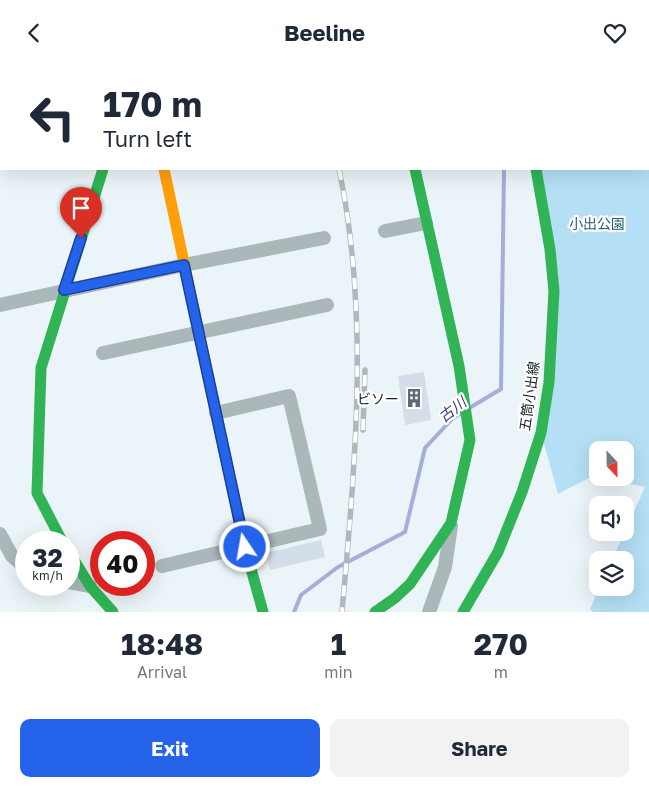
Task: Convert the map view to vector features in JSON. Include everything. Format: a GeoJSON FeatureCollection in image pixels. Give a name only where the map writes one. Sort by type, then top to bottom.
{"type":"FeatureCollection","features":[{"type":"Feature","properties":{"kind":"street"},"geometry":{"type":"LineString","coordinates":[[57,531],[37,493],[41,368],[103,170]]}},
{"type":"Feature","properties":{"kind":"street"},"geometry":{"type":"LineString","coordinates":[[164,170],[245,547],[263,612]]}},
{"type":"Feature","properties":{"kind":"street"},"geometry":{"type":"LineString","coordinates":[[415,170],[458,367],[470,440],[451,523],[445,567],[429,612]]}},
{"type":"Feature","properties":{"kind":"street","name":"五筒小出線"},"geometry":{"type":"LineString","coordinates":[[463,612],[498,553],[522,492],[540,433],[548,382],[554,291],[550,249],[536,170]]}},
{"type":"Feature","properties":{"kind":"street"},"geometry":{"type":"LineString","coordinates":[[385,231],[426,223]]}},
{"type":"Feature","properties":{"kind":"street"},"geometry":{"type":"LineString","coordinates":[[0,305],[184,265],[324,238]]}},
{"type":"Feature","properties":{"kind":"street"},"geometry":{"type":"LineString","coordinates":[[103,353],[327,305]]}},
{"type":"Feature","properties":{"kind":"street"},"geometry":{"type":"LineString","coordinates":[[162,566],[320,529],[289,396],[216,413]]}},
{"type":"Feature","properties":{"kind":"street"},"geometry":{"type":"LineString","coordinates":[[375,612],[395,598],[410,584],[451,523]]}},
{"type":"Feature","properties":{"kind":"street"},"geometry":{"type":"LineString","coordinates":[[0,534],[15,559]]}},
{"type":"Feature","properties":{"kind":"street"},"geometry":{"type":"LineString","coordinates":[[80,570],[90,586]]}},
{"type":"Feature","properties":{"kind":"street"},"geometry":{"type":"LineString","coordinates":[[80,584],[90,586]]}},
{"type":"Feature","properties":{"kind":"street"},"geometry":{"type":"LineString","coordinates":[[99,596],[113,612]]}},
{"type":"Feature","properties":{"kind":"green space","name":"小出公園"},"geometry":{"type":"Polygon","coordinates":[[[536,170],[649,170],[649,612],[593,612],[590,609],[596,596],[634,596],[634,551],[616,551],[621,541],[634,541],[634,511],[645,487],[634,485],[634,441],[589,441],[589,478],[558,494],[541,433],[552,322],[536,170]]]}},
{"type":"Feature","properties":{"kind":"building","name":"ビソー"},"geometry":{"type":"Polygon","coordinates":[[[424,372],[431,420],[405,425],[398,376],[424,372]]]}},
{"type":"Feature","properties":{"kind":"building"},"geometry":{"type":"Polygon","coordinates":[[[321,540],[325,557],[270,570],[266,553],[321,540]]]}},
{"type":"Feature","properties":{"kind":"waterway","name":"古川"},"geometry":{"type":"LineString","coordinates":[[471,407],[501,389],[504,170]]}},
{"type":"Feature","properties":{"kind":"waterway","name":"古川"},"geometry":{"type":"LineString","coordinates":[[294,612],[301,595],[338,567],[405,532],[425,448],[453,418],[461,413]]}},
{"type":"Feature","properties":{"kind":"railway"},"geometry":{"type":"LineString","coordinates":[[339,170],[349,224],[357,335],[355,446],[342,612]]}},
{"type":"Feature","properties":{"kind":"railway"},"geometry":{"type":"LineString","coordinates":[[363,430],[365,370]]}},
{"type":"Feature","properties":{"kind":"traffic: fast"},"geometry":{"type":"LineString","coordinates":[[57,531],[37,493],[41,368],[103,170]]}},
{"type":"Feature","properties":{"kind":"traffic: fast"},"geometry":{"type":"LineString","coordinates":[[375,612],[395,598],[410,584],[451,523],[470,440],[459,366],[415,170]]}},
{"type":"Feature","properties":{"kind":"traffic: fast"},"geometry":{"type":"LineString","coordinates":[[463,612],[498,552],[522,492],[541,433],[549,382],[554,291],[550,249],[536,170]]}},
{"type":"Feature","properties":{"kind":"traffic: fast"},"geometry":{"type":"LineString","coordinates":[[216,413],[245,547],[263,612]]}},
{"type":"Feature","properties":{"kind":"traffic: fast"},"geometry":{"type":"LineString","coordinates":[[80,570],[90,586],[113,612]]}},
{"type":"Feature","properties":{"kind":"traffic: slow"},"geometry":{"type":"LineString","coordinates":[[164,170],[216,413]]}},
{"type":"Feature","properties":{"kind":"place","name":"ビソー"},"geometry":{"type":"Point","coordinates":[414,398]}},
{"type":"Feature","properties":{"kind":"route"},"geometry":{"type":"LineString","coordinates":[[81,238],[64,290],[184,265],[245,547]]}}]}
